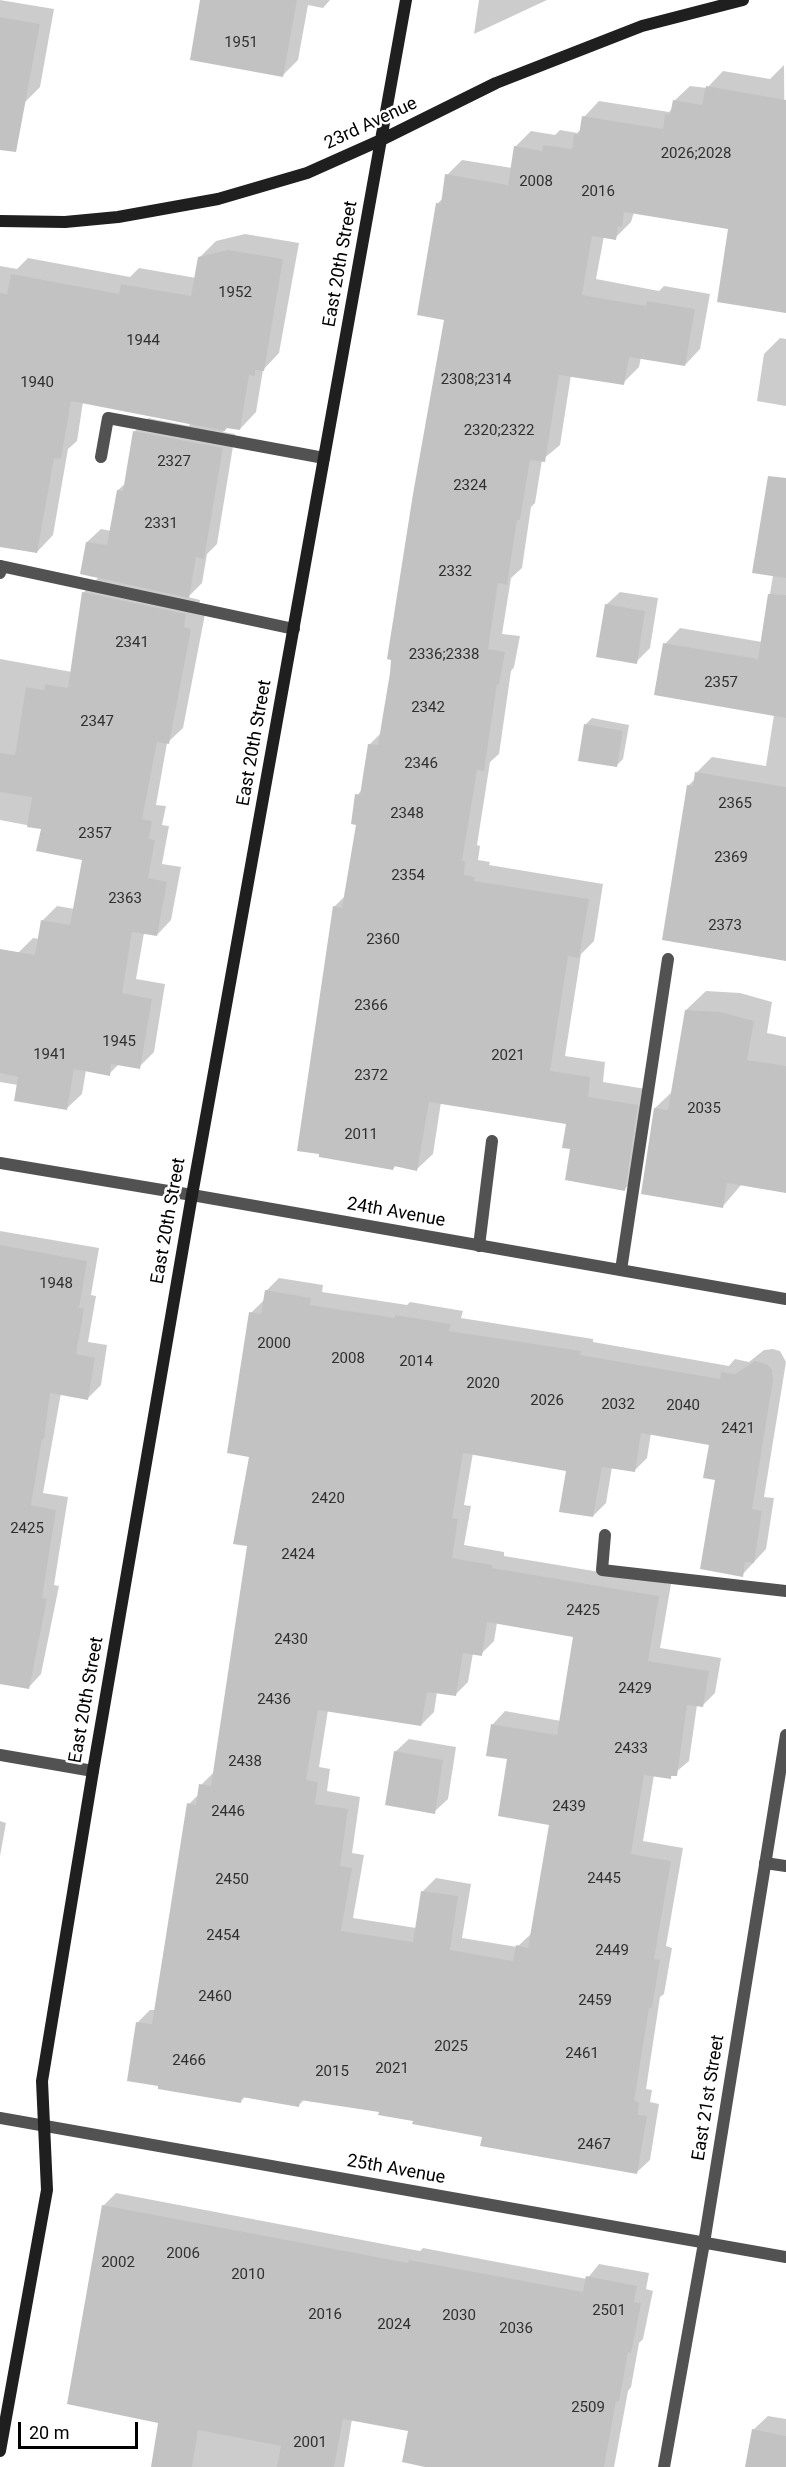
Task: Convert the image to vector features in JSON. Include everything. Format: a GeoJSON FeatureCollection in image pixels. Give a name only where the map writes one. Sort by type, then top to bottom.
{"type":"FeatureCollection","features":[{"type":"Feature","properties":{"kind":"street","name":"East 20th Street"},"geometry":{"type":"LineString","coordinates":[[0,2451],[47,2190],[42,2081],[93,1771],[192,1195],[406,0]]}},
{"type":"Feature","properties":{"kind":"street","name":"23rd Avenue"},"geometry":{"type":"LineString","coordinates":[[0,221],[65,222],[118,217],[218,199],[307,173],[381,140],[496,83],[642,26],[743,0]]}},
{"type":"Feature","properties":{"kind":"street"},"geometry":{"type":"LineString","coordinates":[[100,457],[108,418],[324,458]]}},
{"type":"Feature","properties":{"kind":"street"},"geometry":{"type":"LineString","coordinates":[[0,573],[1,566],[294,629]]}},
{"type":"Feature","properties":{"kind":"street"},"geometry":{"type":"LineString","coordinates":[[621,1270],[668,959]]}},
{"type":"Feature","properties":{"kind":"street"},"geometry":{"type":"LineString","coordinates":[[480,1246],[492,1141]]}},
{"type":"Feature","properties":{"kind":"street","name":"24th Avenue"},"geometry":{"type":"LineString","coordinates":[[0,1163],[786,1299]]}},
{"type":"Feature","properties":{"kind":"street"},"geometry":{"type":"LineString","coordinates":[[605,1535],[602,1570],[786,1591]]}},
{"type":"Feature","properties":{"kind":"street","name":"East 21st Street"},"geometry":{"type":"LineString","coordinates":[[664,2467],[704,2243],[786,1735]]}},
{"type":"Feature","properties":{"kind":"street"},"geometry":{"type":"LineString","coordinates":[[0,1755],[93,1771]]}},
{"type":"Feature","properties":{"kind":"street"},"geometry":{"type":"LineString","coordinates":[[765,1863],[786,1866]]}},
{"type":"Feature","properties":{"kind":"street","name":"25th Avenue"},"geometry":{"type":"LineString","coordinates":[[0,2118],[786,2257]]}},
{"type":"Feature","properties":{"kind":"building"},"geometry":{"type":"Polygon","coordinates":[[[200,0],[297,0],[283,77],[190,60],[200,0]]]}},
{"type":"Feature","properties":{"kind":"building"},"geometry":{"type":"Polygon","coordinates":[[[0,17],[40,24],[16,152],[0,150],[0,17]]]}},
{"type":"Feature","properties":{"kind":"building"},"geometry":{"type":"Polygon","coordinates":[[[706,86],[786,100],[786,313],[717,302],[728,229],[624,212],[622,227],[618,226],[616,240],[592,236],[582,295],[646,306],[647,301],[695,309],[685,366],[629,357],[624,385],[559,375],[545,462],[530,460],[520,520],[517,520],[507,585],[498,583],[488,649],[505,652],[499,685],[497,684],[484,771],[477,770],[462,861],[465,861],[464,875],[475,877],[474,881],[589,899],[579,958],[568,956],[550,1071],[590,1077],[588,1097],[638,1105],[625,1191],[565,1180],[570,1149],[562,1148],[566,1124],[429,1102],[417,1171],[394,1166],[393,1170],[297,1151],[333,906],[342,908],[356,825],[351,824],[355,794],[360,795],[368,744],[378,745],[390,673],[391,660],[387,659],[444,320],[417,315],[436,203],[441,204],[445,174],[508,185],[514,146],[542,151],[543,145],[572,149],[574,134],[579,135],[582,116],[663,129],[665,114],[670,115],[673,100],[702,105],[706,86]]]}},
{"type":"Feature","properties":{"kind":"building"},"geometry":{"type":"Polygon","coordinates":[[[228,250],[283,259],[264,371],[255,370],[255,376],[249,375],[240,430],[226,428],[225,431],[71,401],[61,459],[54,458],[37,553],[0,547],[0,293],[7,294],[11,274],[119,294],[121,284],[191,296],[198,257],[228,250]]]}},
{"type":"Feature","properties":{"kind":"building"},"geometry":{"type":"Polygon","coordinates":[[[133,431],[223,448],[204,559],[196,557],[189,598],[80,574],[86,542],[107,545],[117,490],[123,491],[133,431]]]}},
{"type":"Feature","properties":{"kind":"building"},"geometry":{"type":"Polygon","coordinates":[[[768,476],[786,478],[786,578],[752,573],[768,476]]]}},
{"type":"Feature","properties":{"kind":"building"},"geometry":{"type":"Polygon","coordinates":[[[82,592],[186,614],[184,627],[191,629],[169,744],[157,742],[142,819],[152,821],[149,839],[155,840],[148,878],[167,882],[157,936],[132,932],[122,993],[152,999],[140,1069],[111,1064],[110,1076],[74,1069],[67,1110],[14,1101],[18,1077],[0,1073],[0,949],[35,955],[41,920],[70,925],[82,860],[36,851],[41,829],[27,827],[32,797],[0,792],[0,753],[15,755],[26,687],[44,690],[45,684],[68,688],[82,592]]]}},
{"type":"Feature","properties":{"kind":"building"},"geometry":{"type":"Polygon","coordinates":[[[768,594],[786,595],[786,718],[654,695],[663,643],[758,659],[768,594]]]}},
{"type":"Feature","properties":{"kind":"building"},"geometry":{"type":"Polygon","coordinates":[[[605,604],[645,611],[637,664],[596,657],[605,604]]]}},
{"type":"Feature","properties":{"kind":"building"},"geometry":{"type":"Polygon","coordinates":[[[584,724],[623,731],[617,767],[578,761],[584,724]]]}},
{"type":"Feature","properties":{"kind":"building"},"geometry":{"type":"Polygon","coordinates":[[[695,772],[786,787],[786,961],[662,940],[687,785],[693,786],[695,772]]]}},
{"type":"Feature","properties":{"kind":"building"},"geometry":{"type":"Polygon","coordinates":[[[685,1010],[720,1012],[754,1021],[747,1060],[786,1066],[786,1193],[727,1183],[723,1208],[641,1194],[654,1108],[668,1110],[685,1010]]]}},
{"type":"Feature","properties":{"kind":"building"},"geometry":{"type":"Polygon","coordinates":[[[0,1245],[87,1261],[79,1308],[84,1309],[76,1354],[95,1358],[88,1400],[50,1393],[31,1505],[56,1510],[42,1598],[47,1599],[29,1689],[0,1684],[0,1245]]]}},
{"type":"Feature","properties":{"kind":"building"},"geometry":{"type":"Polygon","coordinates":[[[265,1290],[311,1298],[310,1305],[451,1324],[449,1331],[581,1351],[580,1355],[720,1379],[721,1372],[735,1374],[755,1361],[767,1364],[772,1370],[773,1380],[752,1509],[762,1511],[754,1563],[745,1562],[743,1577],[700,1569],[715,1480],[703,1478],[709,1445],[641,1433],[635,1472],[602,1467],[593,1517],[559,1512],[566,1471],[463,1453],[452,1518],[458,1519],[452,1558],[492,1565],[492,1568],[659,1596],[648,1661],[709,1671],[703,1707],[687,1705],[677,1776],[671,1776],[671,1779],[644,1775],[631,1854],[671,1861],[654,1959],[660,1960],[652,2008],[649,2008],[634,2101],[639,2102],[638,2115],[647,2116],[637,2174],[480,2146],[482,2137],[412,2124],[413,2121],[378,2115],[379,2112],[300,2100],[299,2107],[242,2097],[241,2103],[158,2089],[158,2086],[127,2081],[136,2022],[152,2024],[187,1803],[196,1805],[199,1784],[211,1786],[247,1546],[233,1544],[249,1457],[227,1453],[249,1312],[261,1314],[265,1290]],[[487,1622],[482,1656],[463,1653],[456,1696],[427,1692],[421,1726],[318,1710],[306,1780],[318,1782],[315,1804],[348,1809],[340,1866],[352,1868],[341,1931],[413,1942],[421,1891],[458,1896],[450,1950],[513,1961],[516,1945],[528,1948],[549,1825],[498,1816],[507,1759],[486,1756],[491,1724],[557,1735],[573,1637],[487,1622]]]}},
{"type":"Feature","properties":{"kind":"building"},"geometry":{"type":"Polygon","coordinates":[[[394,1751],[443,1760],[435,1814],[385,1805],[394,1751]]]}},
{"type":"Feature","properties":{"kind":"building"},"geometry":{"type":"Polygon","coordinates":[[[102,2205],[408,2263],[409,2260],[583,2292],[586,2276],[637,2286],[634,2302],[641,2303],[631,2353],[628,2352],[619,2402],[616,2401],[604,2467],[425,2467],[402,2462],[408,2431],[343,2419],[334,2467],[277,2467],[281,2446],[198,2430],[192,2467],[151,2467],[158,2423],[67,2404],[102,2205]]]}},
{"type":"Feature","properties":{"kind":"building"},"geometry":{"type":"Polygon","coordinates":[[[752,2429],[786,2436],[786,2467],[745,2467],[752,2429]]]}}]}
